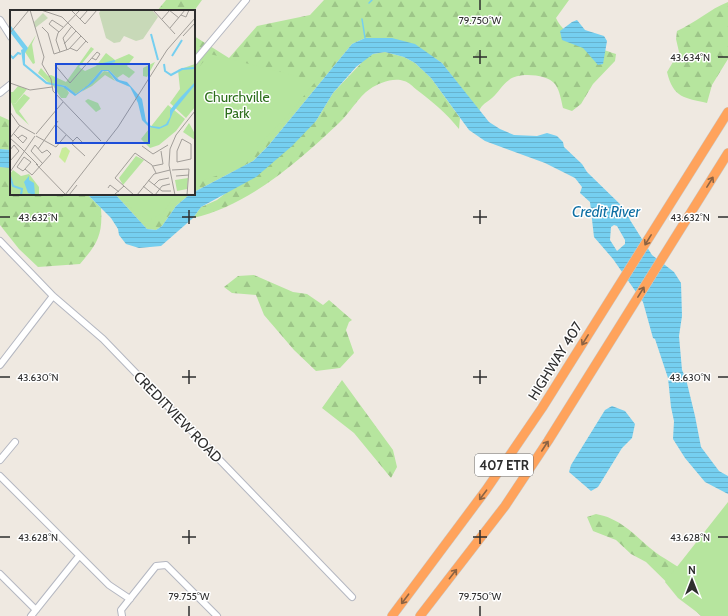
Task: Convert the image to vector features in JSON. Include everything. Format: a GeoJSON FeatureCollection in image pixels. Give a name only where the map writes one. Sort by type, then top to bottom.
{"type":"FeatureCollection","features":[{"type":"Feature","properties":{"kind":"highway","name":"HIGHWAY 407"},"geometry":{"type":"LineString","coordinates":[[392,616],[486,490],[542,408],[728,112]]}},
{"type":"Feature","properties":{"kind":"highway","name":"407 ETR"},"geometry":{"type":"LineString","coordinates":[[420,616],[505,506],[548,441],[728,153]]}},
{"type":"Feature","properties":{"kind":"street"},"geometry":{"type":"LineString","coordinates":[[195,61],[246,0]]}},
{"type":"Feature","properties":{"kind":"street"},"geometry":{"type":"LineString","coordinates":[[0,20],[10,35]]}},
{"type":"Feature","properties":{"kind":"street"},"geometry":{"type":"LineString","coordinates":[[0,93],[10,85]]}},
{"type":"Feature","properties":{"kind":"street","name":"CREDITVIEW ROAD"},"geometry":{"type":"LineString","coordinates":[[0,241],[53,296],[103,339],[352,597]]}},
{"type":"Feature","properties":{"kind":"street"},"geometry":{"type":"LineString","coordinates":[[0,365],[53,296]]}},
{"type":"Feature","properties":{"kind":"street"},"geometry":{"type":"LineString","coordinates":[[0,460],[15,442]]}},
{"type":"Feature","properties":{"kind":"street"},"geometry":{"type":"LineString","coordinates":[[0,476],[109,585],[130,599]]}},
{"type":"Feature","properties":{"kind":"street"},"geometry":{"type":"LineString","coordinates":[[31,616],[79,556]]}},
{"type":"Feature","properties":{"kind":"street"},"geometry":{"type":"LineString","coordinates":[[122,616],[121,610],[156,566],[166,565],[217,616]]}},
{"type":"Feature","properties":{"kind":"street"},"geometry":{"type":"LineString","coordinates":[[0,574],[36,610]]}},
{"type":"Feature","properties":{"kind":"green space"},"geometry":{"type":"Polygon","coordinates":[[[166,0],[202,0],[195,10],[158,10],[166,0]]]}},
{"type":"Feature","properties":{"kind":"green space"},"geometry":{"type":"Polygon","coordinates":[[[324,0],[569,0],[556,18],[566,32],[591,45],[616,54],[615,61],[593,84],[581,104],[572,111],[563,108],[555,84],[546,78],[525,75],[513,77],[509,80],[483,105],[479,111],[442,63],[433,57],[365,38],[352,44],[268,146],[253,161],[195,191],[195,37],[229,58],[257,26],[310,15],[324,0]]]}},
{"type":"Feature","properties":{"kind":"green space"},"geometry":{"type":"Polygon","coordinates":[[[728,2],[728,59],[712,85],[707,103],[686,98],[676,92],[667,72],[679,52],[676,39],[677,31],[715,8],[728,2]]]}},
{"type":"Feature","properties":{"kind":"green space"},"geometry":{"type":"Polygon","coordinates":[[[385,52],[404,57],[415,63],[431,78],[460,118],[459,129],[439,108],[408,82],[391,80],[382,83],[366,92],[343,119],[323,138],[290,167],[272,180],[253,193],[234,203],[214,212],[193,218],[201,207],[217,200],[316,121],[333,93],[366,58],[373,54],[385,52]]]}},
{"type":"Feature","properties":{"kind":"green space","name":"Churchville Park"},"geometry":{"type":"Polygon","coordinates":[[[210,54],[316,81],[289,114],[258,146],[243,168],[195,183],[195,72],[210,54]]]}},
{"type":"Feature","properties":{"kind":"green space"},"geometry":{"type":"Polygon","coordinates":[[[0,116],[10,121],[10,150],[0,149],[0,116]]]}},
{"type":"Feature","properties":{"kind":"green space"},"geometry":{"type":"Polygon","coordinates":[[[0,167],[10,168],[10,195],[88,195],[101,208],[101,225],[98,239],[91,251],[80,264],[38,267],[19,249],[0,225],[0,167]]]}},
{"type":"Feature","properties":{"kind":"green space"},"geometry":{"type":"Polygon","coordinates":[[[116,195],[189,195],[176,206],[162,226],[156,230],[147,229],[116,195]]]}},
{"type":"Feature","properties":{"kind":"green space"},"geometry":{"type":"Polygon","coordinates":[[[120,195],[178,195],[173,198],[163,213],[142,224],[126,200],[120,195]]]}},
{"type":"Feature","properties":{"kind":"green space"},"geometry":{"type":"Polygon","coordinates":[[[254,275],[293,292],[307,294],[323,305],[329,300],[352,320],[349,322],[346,330],[354,353],[340,368],[316,371],[294,350],[264,315],[256,295],[232,293],[224,287],[238,276],[254,275]]]}},
{"type":"Feature","properties":{"kind":"green space"},"geometry":{"type":"Polygon","coordinates":[[[342,380],[393,450],[397,467],[391,478],[354,433],[322,408],[342,380]]]}},
{"type":"Feature","properties":{"kind":"green space"},"geometry":{"type":"Polygon","coordinates":[[[728,502],[728,616],[702,616],[678,598],[665,582],[728,502]]]}},
{"type":"Feature","properties":{"kind":"green space"},"geometry":{"type":"Polygon","coordinates":[[[596,514],[619,523],[655,552],[693,577],[728,616],[701,616],[646,562],[631,554],[616,540],[593,531],[587,517],[596,514]]]}},
{"type":"Feature","properties":{"kind":"water"},"geometry":{"type":"Polygon","coordinates":[[[577,20],[585,30],[604,36],[607,41],[603,64],[598,65],[583,48],[562,40],[560,31],[577,20]]]}},
{"type":"Feature","properties":{"kind":"water","name":"Credit River"},"geometry":{"type":"Polygon","coordinates":[[[365,38],[392,38],[415,44],[442,63],[489,122],[500,129],[514,135],[537,136],[547,133],[557,136],[563,142],[564,147],[582,164],[587,172],[625,209],[630,220],[652,255],[674,272],[681,283],[682,316],[679,336],[682,370],[686,379],[701,447],[719,471],[728,476],[728,494],[705,482],[685,458],[673,439],[674,421],[668,378],[655,339],[653,338],[643,302],[613,259],[594,237],[590,202],[580,193],[582,187],[575,178],[545,163],[485,141],[469,130],[431,78],[415,63],[404,57],[385,52],[373,54],[356,67],[333,93],[316,121],[292,146],[256,177],[201,207],[193,218],[161,246],[139,248],[126,244],[119,235],[118,229],[111,218],[88,195],[116,195],[147,229],[156,230],[162,226],[176,206],[189,195],[195,195],[195,191],[253,161],[268,146],[352,44],[365,38]],[[614,225],[611,227],[610,240],[617,251],[625,244],[625,240],[617,226],[614,225]]]}},
{"type":"Feature","properties":{"kind":"water"},"geometry":{"type":"Polygon","coordinates":[[[0,149],[10,150],[10,168],[0,167],[0,149]]]}},
{"type":"Feature","properties":{"kind":"water"},"geometry":{"type":"Polygon","coordinates":[[[612,406],[625,411],[635,424],[632,438],[622,448],[598,487],[591,491],[569,472],[571,465],[605,410],[612,406]]]}},
{"type":"Feature","properties":{"kind":"waterway"},"geometry":{"type":"LineString","coordinates":[[369,3],[372,0]]}},
{"type":"Feature","properties":{"kind":"waterway"},"geometry":{"type":"LineString","coordinates":[[362,19],[365,38]]}}]}
